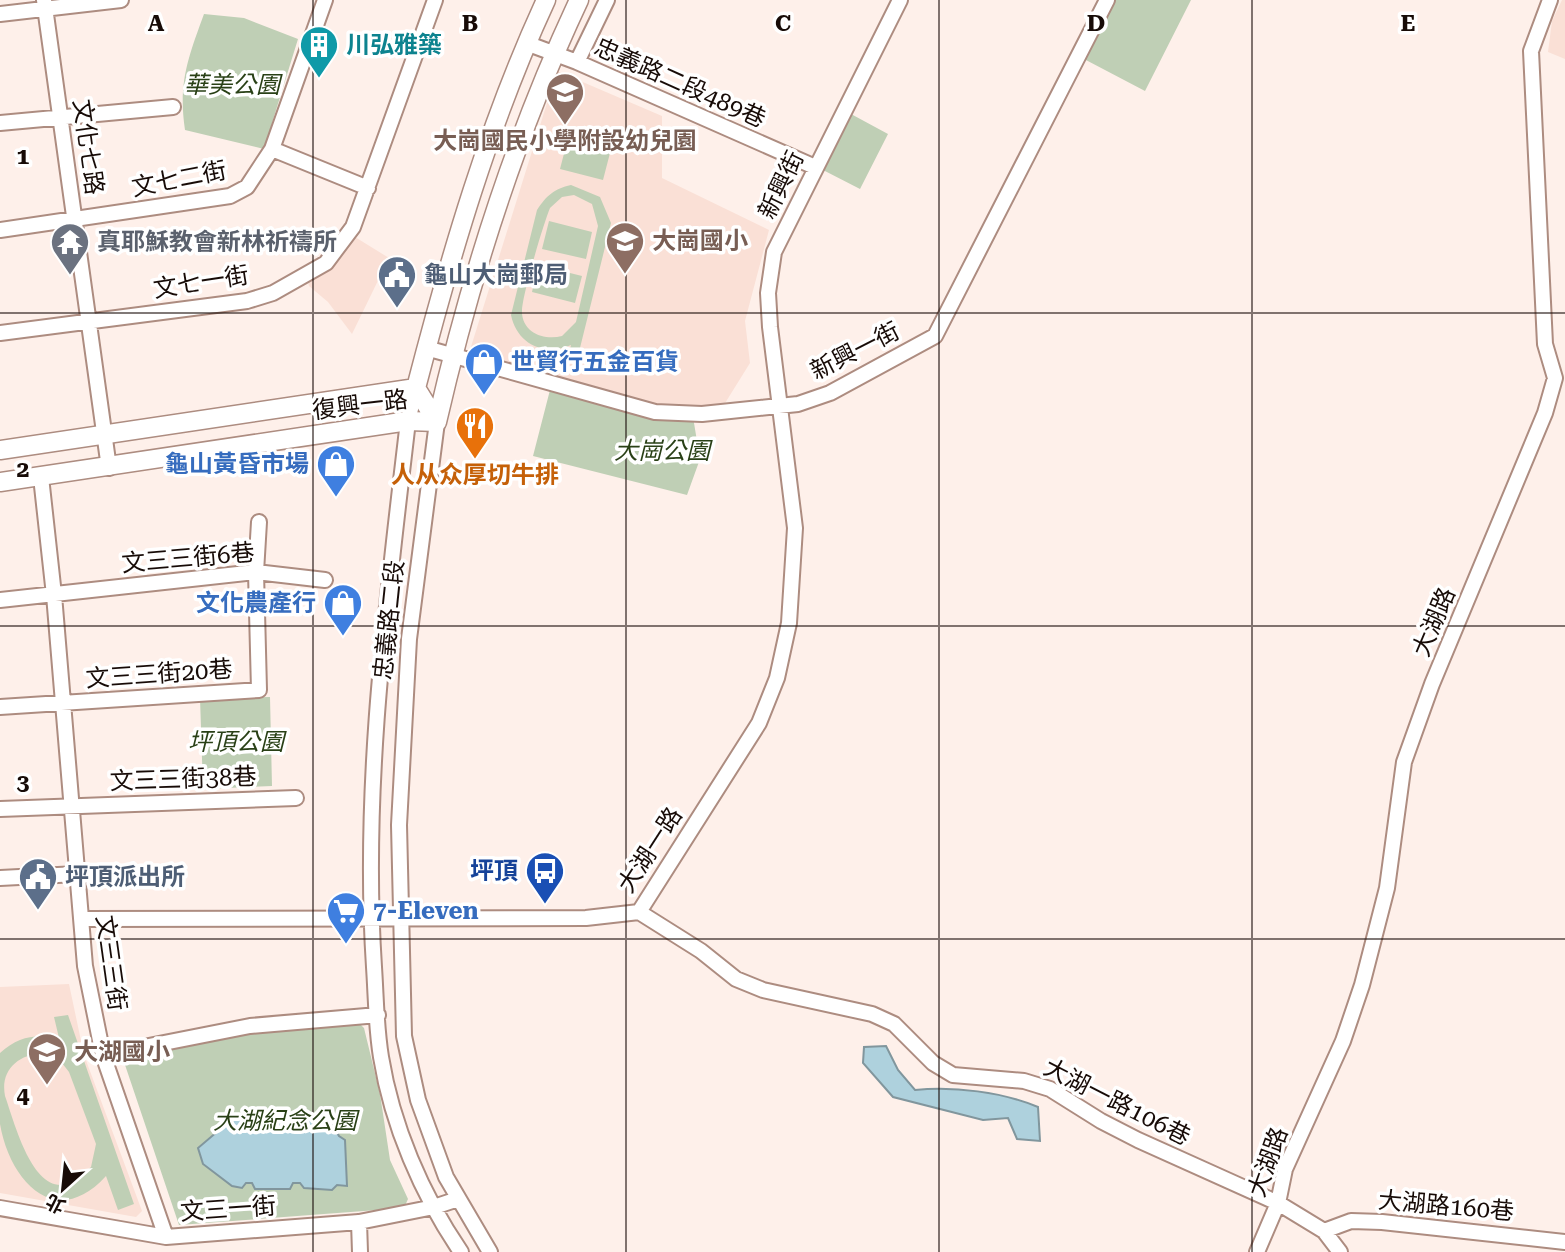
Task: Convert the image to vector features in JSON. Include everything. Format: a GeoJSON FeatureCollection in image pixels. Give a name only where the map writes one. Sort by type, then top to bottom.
{"type":"FeatureCollection","features":[{"type":"Feature","properties":{"kind":"main road","name":"忠義路二段"},"geometry":{"type":"LineString","coordinates":[[416,388],[486,150],[526,43],[546,0]]}},
{"type":"Feature","properties":{"kind":"main road","name":"忠義路二段"},"geometry":{"type":"LineString","coordinates":[[437,422],[483,251],[554,53],[579,0]]}},
{"type":"Feature","properties":{"kind":"main road","name":"復興一路"},"geometry":{"type":"LineString","coordinates":[[0,450],[416,388],[437,422]]}},
{"type":"Feature","properties":{"kind":"main road","name":"復興一路"},"geometry":{"type":"LineString","coordinates":[[0,482],[108,468],[408,421],[437,422]]}},
{"type":"Feature","properties":{"kind":"street"},"geometry":{"type":"LineString","coordinates":[[0,14],[45,4],[121,0]]}},
{"type":"Feature","properties":{"kind":"street","name":"文七二街"},"geometry":{"type":"LineString","coordinates":[[0,230],[230,196],[247,187],[272,149],[324,0]]}},
{"type":"Feature","properties":{"kind":"street","name":"文七一街"},"geometry":{"type":"LineString","coordinates":[[0,333],[247,300],[273,293],[326,263],[353,227],[435,0]]}},
{"type":"Feature","properties":{"kind":"street"},"geometry":{"type":"LineString","coordinates":[[577,62],[607,0]]}},
{"type":"Feature","properties":{"kind":"street","name":"新興街"},"geometry":{"type":"LineString","coordinates":[[780,406],[768,293],[774,252],[900,0]]}},
{"type":"Feature","properties":{"kind":"street","name":"新興一街"},"geometry":{"type":"LineString","coordinates":[[426,348],[655,412],[702,414],[780,406],[798,404],[830,393],[935,336],[1106,0]]}},
{"type":"Feature","properties":{"kind":"street","name":"大湖路"},"geometry":{"type":"LineString","coordinates":[[1257,1252],[1278,1203],[1285,1170],[1343,1041],[1374,942],[1387,888],[1404,762],[1432,684],[1560,377],[1545,344],[1531,51],[1550,0]]}},
{"type":"Feature","properties":{"kind":"street","name":"文化七路"},"geometry":{"type":"LineString","coordinates":[[45,4],[108,468]]}},
{"type":"Feature","properties":{"kind":"street","name":"忠義路二段489巷"},"geometry":{"type":"LineString","coordinates":[[526,43],[577,62],[815,167]]}},
{"type":"Feature","properties":{"kind":"street"},"geometry":{"type":"LineString","coordinates":[[0,123],[173,107]]}},
{"type":"Feature","properties":{"kind":"street"},"geometry":{"type":"LineString","coordinates":[[272,149],[368,188]]}},
{"type":"Feature","properties":{"kind":"street","name":"忠義路二段"},"geometry":{"type":"LineString","coordinates":[[416,388],[408,421],[382,644],[375,744],[371,916],[381,1057],[405,1144],[434,1207],[461,1252]]}},
{"type":"Feature","properties":{"kind":"street","name":"大湖一路"},"geometry":{"type":"LineString","coordinates":[[81,919],[371,916],[586,918],[639,912],[759,723],[777,677],[789,623],[795,528],[780,406]]}},
{"type":"Feature","properties":{"kind":"street","name":"忠義路二段"},"geometry":{"type":"LineString","coordinates":[[437,422],[409,639],[399,825],[407,1049],[418,1100],[446,1177],[490,1252]]}},
{"type":"Feature","properties":{"kind":"street","name":"文三三街"},"geometry":{"type":"LineString","coordinates":[[41,477],[54,595],[85,967],[103,1055],[166,1237]]}},
{"type":"Feature","properties":{"kind":"street"},"geometry":{"type":"LineString","coordinates":[[256,572],[259,522]]}},
{"type":"Feature","properties":{"kind":"street","name":"文三三街6巷"},"geometry":{"type":"LineString","coordinates":[[0,600],[256,572],[325,580]]}},
{"type":"Feature","properties":{"kind":"street","name":"文三三街20巷"},"geometry":{"type":"LineString","coordinates":[[0,708],[259,690],[256,572]]}},
{"type":"Feature","properties":{"kind":"street","name":"文三三街38巷"},"geometry":{"type":"LineString","coordinates":[[0,809],[296,799]]}},
{"type":"Feature","properties":{"kind":"street"},"geometry":{"type":"LineString","coordinates":[[0,878],[77,874]]}},
{"type":"Feature","properties":{"kind":"street","name":"大湖一路106巷"},"geometry":{"type":"LineString","coordinates":[[639,912],[701,951],[736,979],[763,990],[872,1014],[894,1024],[933,1063],[953,1074],[1024,1081],[1050,1088],[1129,1136],[1278,1203],[1324,1231]]}},
{"type":"Feature","properties":{"kind":"street"},"geometry":{"type":"LineString","coordinates":[[103,1055],[250,1026],[378,1015]]}},
{"type":"Feature","properties":{"kind":"street","name":"文三一街"},"geometry":{"type":"LineString","coordinates":[[0,1209],[166,1237],[359,1222],[434,1207],[458,1199]]}},
{"type":"Feature","properties":{"kind":"street","name":"大湖路160巷"},"geometry":{"type":"LineString","coordinates":[[1324,1231],[1351,1221],[1382,1222],[1565,1242]]}},
{"type":"Feature","properties":{"kind":"street"},"geometry":{"type":"LineString","coordinates":[[359,1222],[360,1252]]}},
{"type":"Feature","properties":{"kind":"street"},"geometry":{"type":"LineString","coordinates":[[1324,1231],[1340,1252]]}},
{"type":"Feature","properties":{"kind":"shaded area"},"geometry":{"type":"Polygon","coordinates":[[[1562,0],[1565,0],[1565,59],[1548,52],[1552,21],[1562,0]]]}},
{"type":"Feature","properties":{"kind":"shaded area","name":"大崗國小"},"geometry":{"type":"Polygon","coordinates":[[[557,71],[662,116],[662,178],[769,230],[745,321],[750,363],[722,408],[642,407],[470,350],[557,71]]]}},
{"type":"Feature","properties":{"kind":"shaded area"},"geometry":{"type":"Polygon","coordinates":[[[355,237],[389,258],[352,334],[328,302],[309,286],[307,279],[355,237]]]}},
{"type":"Feature","properties":{"kind":"shaded area","name":"大湖國小"},"geometry":{"type":"Polygon","coordinates":[[[69,984],[84,1055],[142,1211],[136,1217],[0,1193],[0,987],[69,984]]]}},
{"type":"Feature","properties":{"kind":"green space"},"geometry":{"type":"Polygon","coordinates":[[[1114,0],[1191,0],[1145,91],[1084,59],[1114,0]]]}},
{"type":"Feature","properties":{"kind":"green space","name":"華美公園"},"geometry":{"type":"Polygon","coordinates":[[[204,14],[244,18],[298,39],[264,149],[185,130],[183,98],[186,71],[204,14]]]}},
{"type":"Feature","properties":{"kind":"green space"},"geometry":{"type":"Polygon","coordinates":[[[851,114],[888,134],[860,189],[823,170],[851,114]]]}},
{"type":"Feature","properties":{"kind":"green space"},"geometry":{"type":"Polygon","coordinates":[[[567,142],[610,153],[603,180],[560,169],[567,142]]]}},
{"type":"Feature","properties":{"kind":"green space"},"geometry":{"type":"Polygon","coordinates":[[[571,185],[600,197],[611,223],[577,360],[568,358],[571,345],[551,349],[533,345],[519,334],[511,315],[537,210],[551,193],[571,185]],[[574,195],[562,197],[550,208],[522,310],[525,324],[541,336],[562,336],[576,322],[598,226],[592,204],[574,195]]]}},
{"type":"Feature","properties":{"kind":"green space"},"geometry":{"type":"Polygon","coordinates":[[[549,221],[592,232],[586,259],[542,249],[549,221]]]}},
{"type":"Feature","properties":{"kind":"green space"},"geometry":{"type":"Polygon","coordinates":[[[538,265],[582,276],[575,303],[532,292],[538,265]]]}},
{"type":"Feature","properties":{"kind":"green space","name":"大崗公園"},"geometry":{"type":"Polygon","coordinates":[[[550,390],[693,417],[700,459],[687,495],[533,456],[550,390]]]}},
{"type":"Feature","properties":{"kind":"green space","name":"坪頂公園"},"geometry":{"type":"Polygon","coordinates":[[[270,697],[272,786],[203,789],[200,698],[270,697]]]}},
{"type":"Feature","properties":{"kind":"green space"},"geometry":{"type":"Polygon","coordinates":[[[68,1015],[134,1204],[118,1210],[106,1176],[88,1192],[70,1199],[53,1199],[38,1192],[25,1180],[5,1145],[0,1124],[0,1053],[14,1043],[28,1038],[59,1038],[54,1017],[68,1015]],[[42,1053],[25,1057],[8,1071],[4,1087],[16,1129],[33,1166],[45,1179],[58,1185],[73,1182],[91,1167],[96,1144],[69,1072],[62,1063],[42,1053]]]}},
{"type":"Feature","properties":{"kind":"green space","name":"大湖紀念公園"},"geometry":{"type":"Polygon","coordinates":[[[295,1022],[358,1022],[364,1028],[380,1094],[390,1160],[408,1199],[404,1208],[179,1225],[121,1053],[295,1022]]]}},
{"type":"Feature","properties":{"kind":"water"},"geometry":{"type":"Polygon","coordinates":[[[886,1046],[898,1070],[915,1090],[978,1091],[1009,1097],[1038,1107],[1040,1141],[1017,1139],[1008,1118],[983,1120],[893,1097],[863,1063],[864,1047],[886,1046]]]}},
{"type":"Feature","properties":{"kind":"water"},"geometry":{"type":"Polygon","coordinates":[[[238,1114],[296,1119],[328,1116],[339,1136],[345,1140],[347,1186],[337,1185],[332,1190],[304,1188],[300,1183],[293,1183],[290,1189],[255,1189],[252,1183],[246,1183],[242,1188],[232,1186],[203,1164],[198,1148],[238,1114]]]}},
{"type":"Feature","properties":{"kind":"place","name":"川弘雅築"},"geometry":{"type":"Point","coordinates":[319,79]}},
{"type":"Feature","properties":{"kind":"place","name":"大崗國民小學附設幼兒園"},"geometry":{"type":"Point","coordinates":[565,126]}},
{"type":"Feature","properties":{"kind":"place","name":"大崗國小"},"geometry":{"type":"Point","coordinates":[625,275]}},
{"type":"Feature","properties":{"kind":"place","name":"真耶穌教會新林祈禱所"},"geometry":{"type":"Point","coordinates":[70,276]}},
{"type":"Feature","properties":{"kind":"place","name":"龜山大崗郵局"},"geometry":{"type":"Point","coordinates":[397,309]}},
{"type":"Feature","properties":{"kind":"place","name":"世貿行五金百貨"},"geometry":{"type":"Point","coordinates":[484,396]}},
{"type":"Feature","properties":{"kind":"place","name":"人从众厚切牛排"},"geometry":{"type":"Point","coordinates":[475,460]}},
{"type":"Feature","properties":{"kind":"place","name":"龜山黃昏市場"},"geometry":{"type":"Point","coordinates":[336,498]}},
{"type":"Feature","properties":{"kind":"place","name":"文化農產行"},"geometry":{"type":"Point","coordinates":[343,637]}},
{"type":"Feature","properties":{"kind":"place","name":"坪頂"},"geometry":{"type":"Point","coordinates":[545,905]}},
{"type":"Feature","properties":{"kind":"place","name":"坪頂派出所"},"geometry":{"type":"Point","coordinates":[38,911]}},
{"type":"Feature","properties":{"kind":"place","name":"7-Eleven"},"geometry":{"type":"Point","coordinates":[346,945]}},
{"type":"Feature","properties":{"kind":"place","name":"大湖國小"},"geometry":{"type":"Point","coordinates":[47,1086]}}]}
